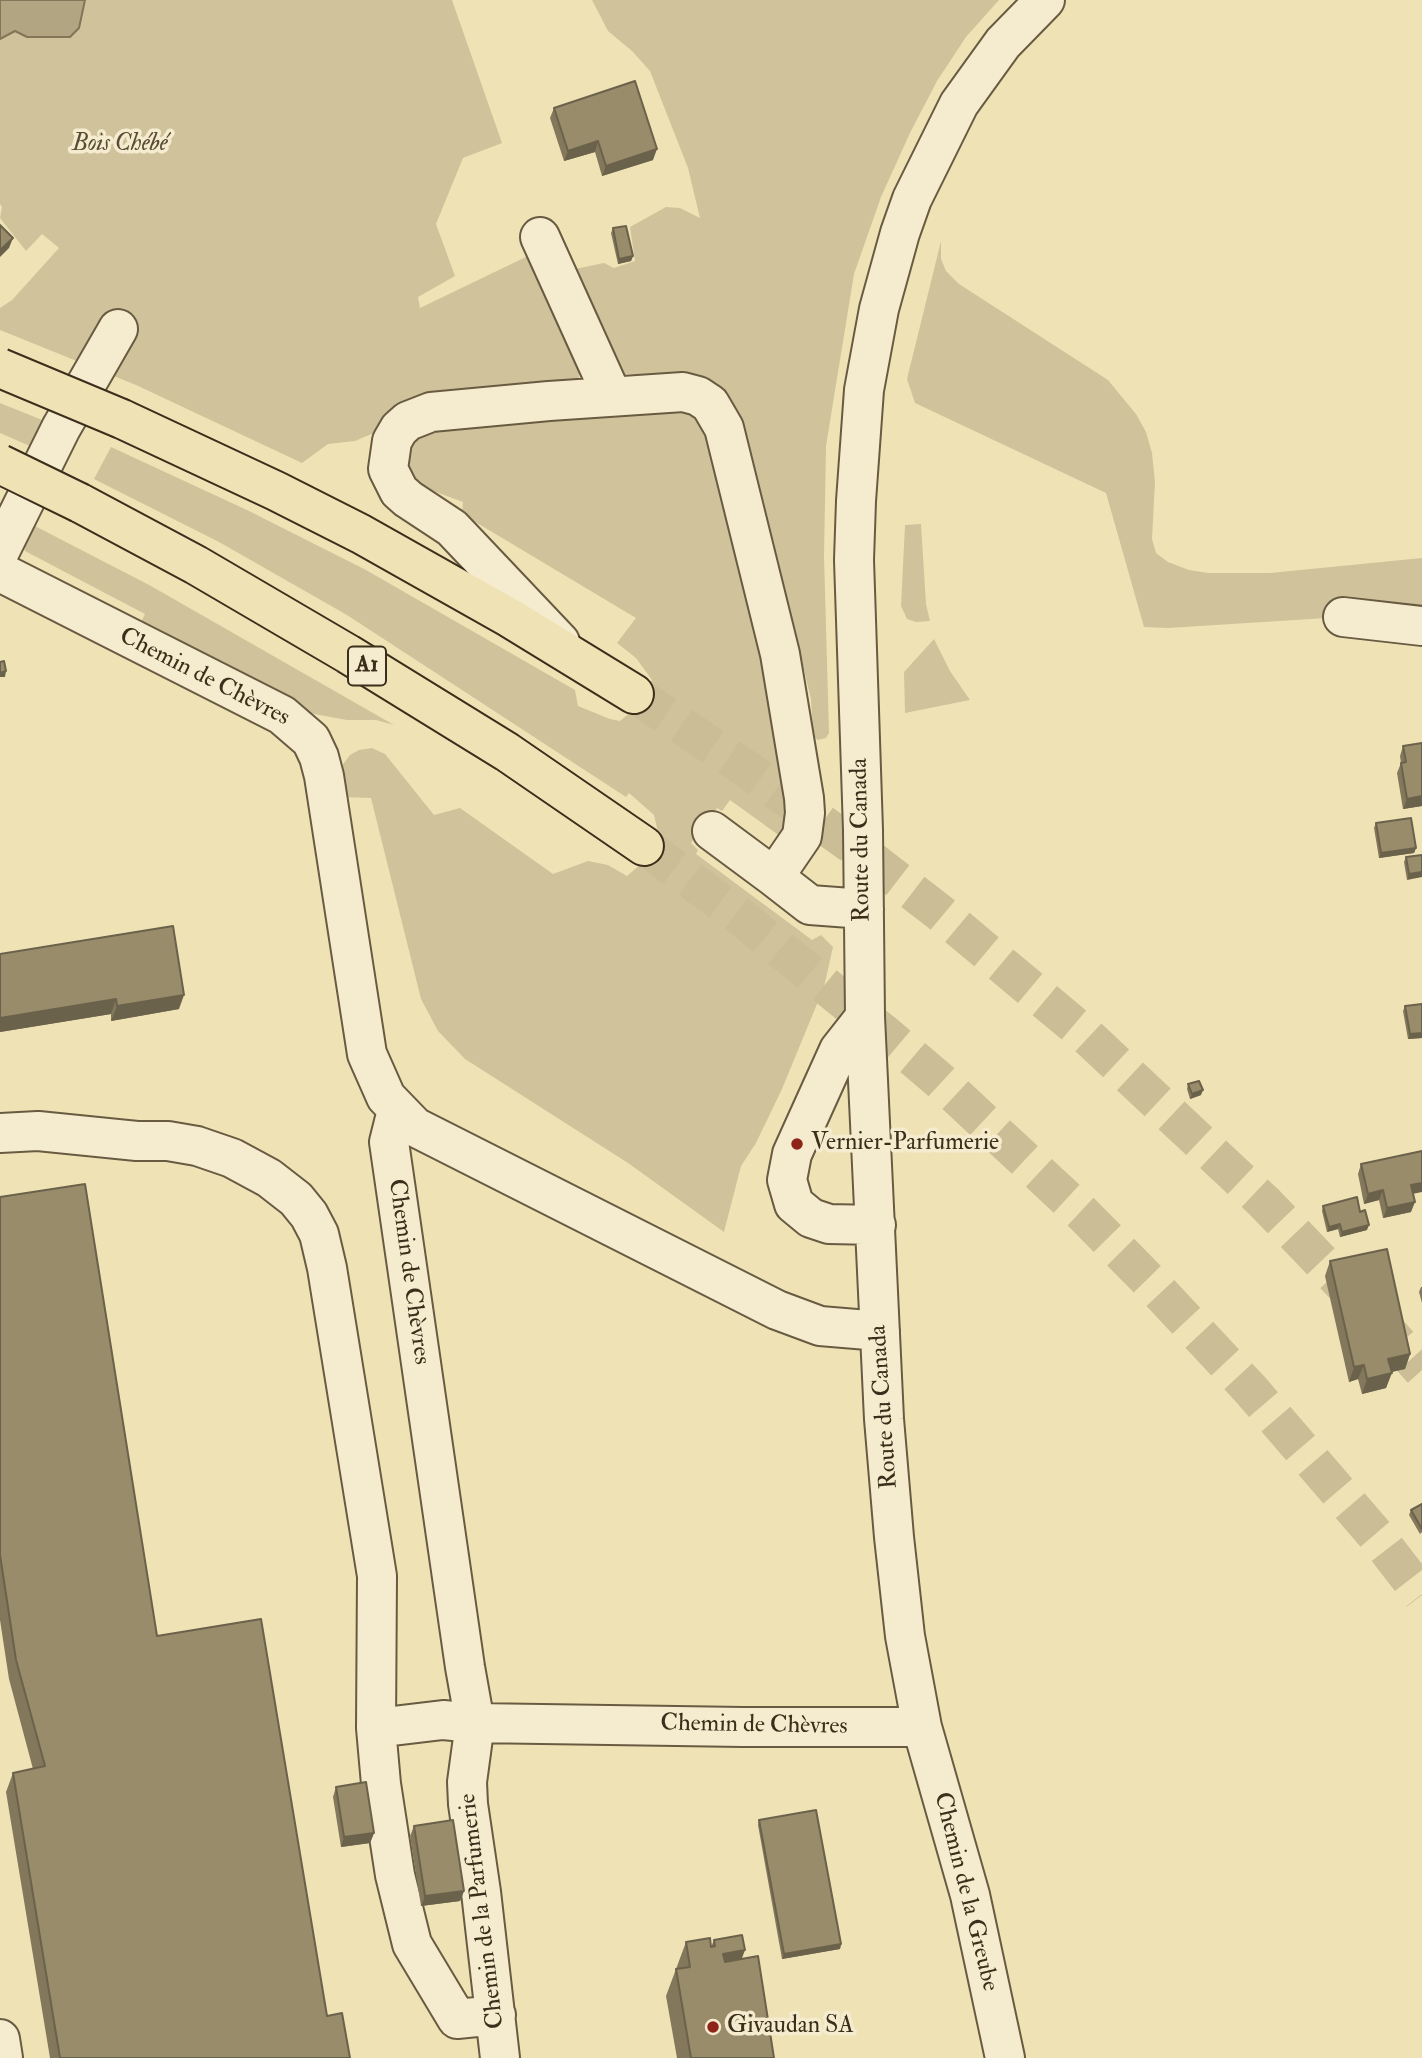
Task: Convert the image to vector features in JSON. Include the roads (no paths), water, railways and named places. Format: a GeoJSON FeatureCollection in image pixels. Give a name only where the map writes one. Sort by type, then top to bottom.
{"type":"FeatureCollection","features":[{"type":"Feature","properties":{"kind":"highway"},"geometry":{"type":"LineString","coordinates":[[0,368],[122,419],[242,474],[361,534],[571,654],[634,694]]}},
{"type":"Feature","properties":{"kind":"highway","name":"A1"},"geometry":{"type":"LineString","coordinates":[[0,464],[197,565],[327,641],[507,752],[644,846]]}},
{"type":"Feature","properties":{"kind":"street","name":"Route du Canada"},"geometry":{"type":"LineString","coordinates":[[922,1727],[905,1636],[894,1537],[880,1331],[865,1017],[854,560],[856,501],[864,390],[876,322],[912,199],[943,133],[967,92],[996,53],[1045,0]]}},
{"type":"Feature","properties":{"kind":"street"},"geometry":{"type":"LineString","coordinates":[[540,237],[612,396]]}},
{"type":"Feature","properties":{"kind":"street"},"geometry":{"type":"LineString","coordinates":[[0,551],[61,428],[118,329]]}},
{"type":"Feature","properties":{"kind":"street"},"geometry":{"type":"LineString","coordinates":[[571,654],[452,528],[399,491],[388,469],[392,441],[399,429],[419,415],[431,412],[612,396],[691,393],[710,404],[724,428],[780,654],[805,813],[802,836],[774,877]]}},
{"type":"Feature","properties":{"kind":"street","name":"Chemin de Chèvres"},"geometry":{"type":"LineString","coordinates":[[0,572],[282,715],[310,740],[319,757],[367,1054],[386,1097],[397,1110],[389,1142],[464,1667],[475,1723],[922,1727]]}},
{"type":"Feature","properties":{"kind":"street"},"geometry":{"type":"LineString","coordinates":[[1343,617],[1422,626]]}},
{"type":"Feature","properties":{"kind":"street"},"geometry":{"type":"LineString","coordinates":[[712,831],[810,905],[864,909]]}},
{"type":"Feature","properties":{"kind":"street"},"geometry":{"type":"LineString","coordinates":[[865,1017],[839,1050],[792,1154],[787,1180],[794,1204],[811,1218],[829,1224],[876,1225]]}},
{"type":"Feature","properties":{"kind":"street"},"geometry":{"type":"LineString","coordinates":[[397,1110],[415,1127],[434,1138],[778,1310],[820,1326],[880,1331]]}},
{"type":"Feature","properties":{"kind":"street"},"geometry":{"type":"LineString","coordinates":[[0,1133],[38,1131],[137,1141],[168,1141],[197,1146],[232,1158],[269,1178],[296,1199],[309,1215],[319,1234],[327,1268],[377,1576],[376,1728],[381,1784],[395,1875],[412,1944],[457,2019],[496,2015]]}},
{"type":"Feature","properties":{"kind":"street"},"geometry":{"type":"LineString","coordinates":[[376,1728],[443,1720],[475,1723]]}},
{"type":"Feature","properties":{"kind":"street","name":"Chemin de la Parfumerie"},"geometry":{"type":"LineString","coordinates":[[475,1723],[467,1782],[468,1804],[500,2058]]}},
{"type":"Feature","properties":{"kind":"street","name":"Chemin de la Greube"},"geometry":{"type":"LineString","coordinates":[[922,1727],[970,1895],[1005,2058]]}},
{"type":"Feature","properties":{"kind":"street"},"geometry":{"type":"LineString","coordinates":[[0,2039],[3,2058]]}},
{"type":"Feature","properties":{"kind":"tunnel"},"geometry":{"type":"LineString","coordinates":[[634,694],[745,768],[852,845],[939,912],[1087,1036],[1264,1202],[1422,1370]]}},
{"type":"Feature","properties":{"kind":"tunnel"},"geometry":{"type":"LineString","coordinates":[[644,846],[738,915],[885,1034],[939,1080],[1083,1214],[1250,1389],[1378,1538],[1422,1595]]}},
{"type":"Feature","properties":{"kind":"place","name":"Vernier-Parfumerie"},"geometry":{"type":"Point","coordinates":[797,1144]}},
{"type":"Feature","properties":{"kind":"place","name":"Givaudan SA"},"geometry":{"type":"Point","coordinates":[713,2027]}},
{"type":"Feature","properties":{"kind":"park label","name":"Bois Chébé"},"geometry":{"type":"Point","coordinates":[120,145]}}]}
